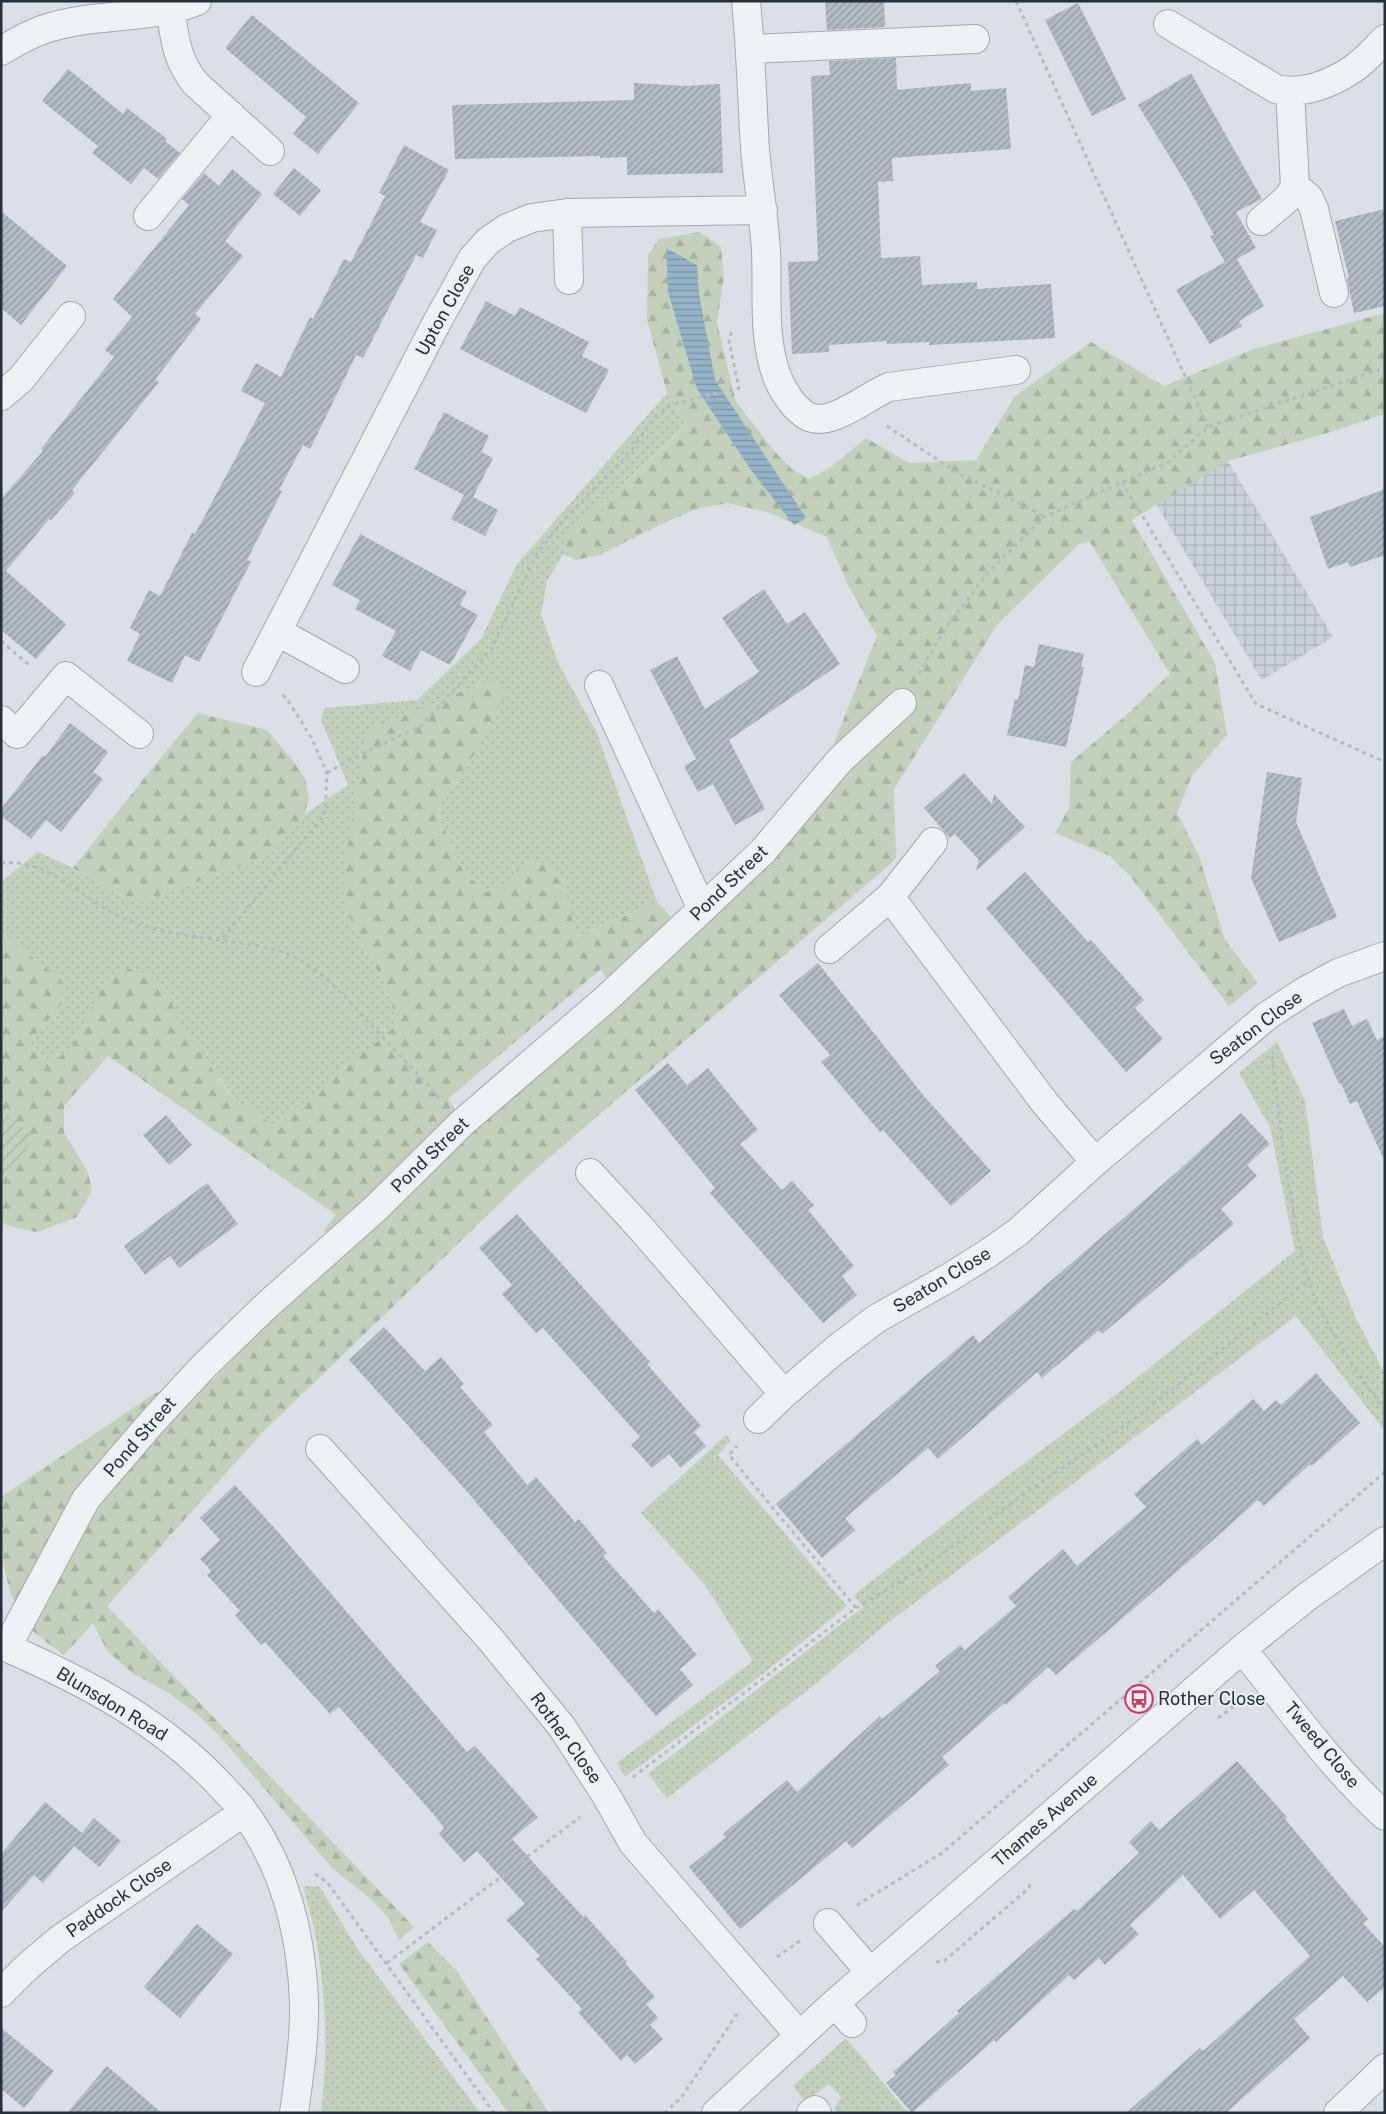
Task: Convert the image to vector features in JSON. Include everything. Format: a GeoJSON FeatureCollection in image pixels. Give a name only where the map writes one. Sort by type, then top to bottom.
{"type":"FeatureCollection","features":[{"type":"Feature","properties":{"kind":"street"},"geometry":{"type":"LineString","coordinates":[[1,51],[43,30],[69,12],[170,9],[197,1]]}},
{"type":"Feature","properties":{"kind":"street"},"geometry":{"type":"LineString","coordinates":[[746,1],[755,150],[763,210],[766,253],[767,317],[778,379],[787,396],[810,418],[825,418],[857,406],[875,393],[888,387],[1016,370]]}},
{"type":"Feature","properties":{"kind":"street"},"geometry":{"type":"LineString","coordinates":[[170,9],[176,46],[186,71],[195,83],[270,151]]}},
{"type":"Feature","properties":{"kind":"street"},"geometry":{"type":"LineString","coordinates":[[1168,24],[1276,89],[1290,92],[1311,89],[1337,78],[1354,68],[1385,39]]}},
{"type":"Feature","properties":{"kind":"street"},"geometry":{"type":"LineString","coordinates":[[750,49],[975,39]]}},
{"type":"Feature","properties":{"kind":"street"},"geometry":{"type":"LineString","coordinates":[[1261,221],[1288,198],[1295,186],[1290,92]]}},
{"type":"Feature","properties":{"kind":"street"},"geometry":{"type":"LineString","coordinates":[[148,216],[231,115]]}},
{"type":"Feature","properties":{"kind":"street"},"geometry":{"type":"LineString","coordinates":[[1295,186],[1309,198],[1314,209],[1334,294]]}},
{"type":"Feature","properties":{"kind":"street","name":"Upton Close"},"geometry":{"type":"LineString","coordinates":[[256,672],[436,324],[472,259],[488,241],[507,228],[532,218],[567,213],[763,210]]}},
{"type":"Feature","properties":{"kind":"street"},"geometry":{"type":"LineString","coordinates":[[567,213],[570,280]]}},
{"type":"Feature","properties":{"kind":"street"},"geometry":{"type":"LineString","coordinates":[[1,396],[20,380],[71,316]]}},
{"type":"Feature","properties":{"kind":"street"},"geometry":{"type":"LineString","coordinates":[[278,632],[345,669]]}},
{"type":"Feature","properties":{"kind":"street"},"geometry":{"type":"LineString","coordinates":[[1,720],[17,734],[66,676],[139,734]]}},
{"type":"Feature","properties":{"kind":"street"},"geometry":{"type":"LineString","coordinates":[[599,685],[702,909]]}},
{"type":"Feature","properties":{"kind":"street","name":"Pond Street"},"geometry":{"type":"LineString","coordinates":[[4,1646],[77,1512],[86,1499],[152,1422],[231,1339],[376,1208],[462,1122],[600,1004],[702,909],[763,851],[840,760],[902,703]]}},
{"type":"Feature","properties":{"kind":"street"},"geometry":{"type":"LineString","coordinates":[[829,949],[890,897],[933,842]]}},
{"type":"Feature","properties":{"kind":"street"},"geometry":{"type":"LineString","coordinates":[[890,897],[1045,1103],[1095,1162]]}},
{"type":"Feature","properties":{"kind":"street","name":"Seaton Close"},"geometry":{"type":"LineString","coordinates":[[758,1419],[834,1351],[876,1319],[950,1277],[1018,1232],[1095,1162],[1267,1016],[1305,991],[1338,973],[1385,956]]}},
{"type":"Feature","properties":{"kind":"street"},"geometry":{"type":"LineString","coordinates":[[590,1173],[639,1226],[784,1394]]}},
{"type":"Feature","properties":{"kind":"street","name":"Rother Close"},"geometry":{"type":"LineString","coordinates":[[320,1450],[497,1647],[562,1727],[607,1797],[633,1843],[751,1982],[799,2035]]}},
{"type":"Feature","properties":{"kind":"street","name":"Thames Avenue"},"geometry":{"type":"LineString","coordinates":[[716,2113],[870,1972],[1242,1649],[1308,1596],[1385,1541]]}},
{"type":"Feature","properties":{"kind":"street","name":"Blunsdon Road"},"geometry":{"type":"LineString","coordinates":[[4,1646],[67,1675],[146,1720],[181,1746],[211,1775],[244,1812],[275,1864],[292,1915],[300,1955],[303,2018],[302,2051],[294,2113]]}},
{"type":"Feature","properties":{"kind":"street","name":"Tweed Close"},"geometry":{"type":"LineString","coordinates":[[1242,1649],[1370,1803],[1385,1816]]}},
{"type":"Feature","properties":{"kind":"street","name":"Paddock Close"},"geometry":{"type":"LineString","coordinates":[[3,1989],[60,1939],[244,1812]]}},
{"type":"Feature","properties":{"kind":"street"},"geometry":{"type":"LineString","coordinates":[[828,1923],[870,1972]]}},
{"type":"Feature","properties":{"kind":"street"},"geometry":{"type":"LineString","coordinates":[[835,2003],[852,2023]]}},
{"type":"Feature","properties":{"kind":"street"},"geometry":{"type":"LineString","coordinates":[[1338,2113],[1385,2068]]}},
{"type":"Feature","properties":{"kind":"path"},"geometry":{"type":"LineString","coordinates":[[1016,1],[1208,427]]}},
{"type":"Feature","properties":{"kind":"path"},"geometry":{"type":"LineString","coordinates":[[902,703],[944,630],[987,574],[1044,517],[1168,462],[1208,427],[1385,368]]}},
{"type":"Feature","properties":{"kind":"path"},"geometry":{"type":"LineString","coordinates":[[327,773],[351,759],[421,726],[492,648],[536,555],[566,517],[629,453],[655,417],[670,405],[729,390]]}},
{"type":"Feature","properties":{"kind":"path"},"geometry":{"type":"LineString","coordinates":[[857,406],[959,474],[1012,499],[1044,517]]}},
{"type":"Feature","properties":{"kind":"path"},"geometry":{"type":"LineString","coordinates":[[1122,482],[1256,704],[1385,762]]}},
{"type":"Feature","properties":{"kind":"path"},"geometry":{"type":"LineString","coordinates":[[222,939],[325,814],[327,773],[311,736],[287,698],[256,672]]}},
{"type":"Feature","properties":{"kind":"path"},"geometry":{"type":"LineString","coordinates":[[1,863],[28,864],[46,870],[107,909],[137,924],[156,930],[222,939],[281,952],[306,963],[347,1000],[462,1122]]}},
{"type":"Feature","properties":{"kind":"path"},"geometry":{"type":"LineString","coordinates":[[1267,1016],[1285,1164],[1309,1280],[1316,1303],[1331,1330],[1354,1368],[1385,1410]]}},
{"type":"Feature","properties":{"kind":"path"},"geometry":{"type":"LineString","coordinates":[[388,1963],[856,1608],[926,1566],[1024,1494],[1138,1416],[1309,1280]]}},
{"type":"Feature","properties":{"kind":"path"},"geometry":{"type":"LineString","coordinates":[[758,1419],[729,1455],[856,1608]]}},
{"type":"Feature","properties":{"kind":"path"},"geometry":{"type":"LineString","coordinates":[[664,2113],[681,2098],[738,2012],[737,1997],[784,1951],[942,1853],[1385,1472]]}},
{"type":"Feature","properties":{"kind":"path"},"geometry":{"type":"LineString","coordinates":[[313,1872],[327,1882],[388,1963],[494,2113]]}},
{"type":"Feature","properties":{"kind":"shaded area"},"geometry":{"type":"Polygon","coordinates":[[[1228,461],[1333,637],[1262,680],[1156,504],[1228,461]]]}},
{"type":"Feature","properties":{"kind":"green space"},"geometry":{"type":"Polygon","coordinates":[[[700,232],[721,247],[724,276],[717,323],[736,402],[775,452],[793,470],[809,479],[831,467],[866,438],[909,463],[976,460],[1015,396],[1091,342],[1164,386],[1254,349],[1385,313],[1385,414],[1321,435],[1228,461],[1132,520],[1215,663],[1227,735],[1192,776],[1177,813],[1199,856],[1225,940],[1258,983],[1229,1006],[1130,876],[1110,856],[1055,833],[1069,808],[1071,762],[1124,717],[1170,674],[1090,542],[1079,544],[997,625],[894,789],[896,859],[528,1176],[263,1432],[107,1606],[414,1927],[399,1940],[388,1917],[371,1899],[333,1869],[217,1733],[198,1715],[167,1692],[134,1674],[108,1652],[93,1623],[64,1655],[33,1631],[14,1601],[8,1585],[2,1551],[1,1497],[155,1393],[199,1388],[215,1378],[347,1235],[323,1231],[336,1215],[108,1056],[64,1106],[64,1133],[88,1172],[92,1190],[77,1217],[37,1232],[16,1228],[1,1222],[1,933],[61,979],[64,1001],[38,1032],[28,1048],[53,1063],[72,1046],[106,979],[125,968],[149,975],[168,995],[182,1026],[233,1098],[275,1126],[397,1025],[388,988],[364,947],[344,906],[342,881],[366,737],[376,727],[489,680],[507,690],[474,755],[442,800],[438,814],[463,871],[486,892],[500,886],[524,864],[539,859],[564,881],[576,937],[657,902],[674,920],[809,805],[877,636],[848,585],[827,537],[770,513],[728,503],[696,509],[599,555],[576,560],[563,554],[564,539],[676,436],[686,422],[667,393],[647,320],[648,255],[659,239],[700,232]],[[601,969],[448,1099],[459,1114],[608,980],[601,969]]]}},
{"type":"Feature","properties":{"kind":"green space"},"geometry":{"type":"Polygon","coordinates":[[[667,393],[686,422],[676,435],[564,539],[563,554],[547,581],[541,615],[560,667],[596,731],[657,902],[575,937],[564,881],[530,860],[494,891],[486,892],[463,871],[438,814],[442,800],[474,755],[506,690],[344,906],[364,947],[388,988],[397,1025],[275,1127],[233,1098],[221,1079],[83,1025],[72,1046],[53,1063],[28,1048],[38,1032],[64,1001],[61,979],[1,933],[1,882],[38,852],[73,868],[137,904],[270,855],[305,814],[348,785],[321,720],[324,708],[417,700],[481,639],[517,564],[667,393]]]}},
{"type":"Feature","properties":{"kind":"green space"},"geometry":{"type":"Polygon","coordinates":[[[198,713],[267,730],[305,778],[309,797],[305,814],[270,855],[137,904],[73,868],[198,713]]]}},
{"type":"Feature","properties":{"kind":"green space"},"geometry":{"type":"Polygon","coordinates":[[[1277,1042],[1305,1101],[1323,1237],[1355,1316],[1385,1374],[1385,1431],[1296,1316],[885,1625],[813,1686],[667,1798],[648,1774],[863,1607],[854,1595],[986,1492],[1123,1389],[1295,1251],[1270,1127],[1239,1073],[1277,1042]]]}},
{"type":"Feature","properties":{"kind":"green space"},"geometry":{"type":"Polygon","coordinates":[[[1,1109],[35,1138],[1,1181],[1,1109]]]}},
{"type":"Feature","properties":{"kind":"green space"},"geometry":{"type":"Polygon","coordinates":[[[726,1435],[731,1440],[718,1455],[847,1606],[764,1673],[625,1777],[617,1763],[753,1661],[705,1585],[641,1513],[726,1435]]]}},
{"type":"Feature","properties":{"kind":"green space"},"geometry":{"type":"Polygon","coordinates":[[[303,1886],[320,1887],[357,1948],[480,2113],[321,2113],[325,2069],[324,2003],[316,1938],[303,1886]]]}},
{"type":"Feature","properties":{"kind":"green space"},"geometry":{"type":"Polygon","coordinates":[[[428,1942],[456,1970],[549,2113],[509,2113],[399,1964],[428,1942]]]}},
{"type":"Feature","properties":{"kind":"green space"},"geometry":{"type":"Polygon","coordinates":[[[846,2038],[908,2113],[836,2113],[835,2108],[841,2097],[829,2084],[805,2102],[793,2086],[846,2038]]]}},
{"type":"Feature","properties":{"kind":"water"},"geometry":{"type":"Polygon","coordinates":[[[666,248],[697,265],[699,294],[715,380],[806,518],[794,525],[751,470],[697,389],[668,292],[666,248]]]}},
{"type":"Feature","properties":{"kind":"building"},"geometry":{"type":"Polygon","coordinates":[[[825,1],[884,1],[885,27],[827,30],[825,1]]]}},
{"type":"Feature","properties":{"kind":"building"},"geometry":{"type":"Polygon","coordinates":[[[1078,3],[1126,99],[1092,116],[1045,20],[1078,3]]]}},
{"type":"Feature","properties":{"kind":"building"},"geometry":{"type":"Polygon","coordinates":[[[252,15],[359,103],[318,154],[293,134],[306,117],[225,48],[252,15]]]}},
{"type":"Feature","properties":{"kind":"building"},"geometry":{"type":"Polygon","coordinates":[[[896,58],[897,90],[971,83],[971,91],[1006,88],[1011,149],[892,158],[893,181],[878,182],[881,258],[920,256],[922,285],[977,282],[977,289],[1051,284],[1055,338],[929,345],[929,342],[887,344],[887,341],[829,345],[829,352],[792,354],[788,262],[818,261],[811,76],[830,75],[829,61],[896,58]]]}},
{"type":"Feature","properties":{"kind":"building"},"geometry":{"type":"Polygon","coordinates":[[[68,69],[123,114],[127,108],[167,139],[165,141],[180,153],[158,179],[144,168],[131,184],[92,153],[98,146],[42,101],[68,69]]]}},
{"type":"Feature","properties":{"kind":"building"},"geometry":{"type":"Polygon","coordinates":[[[1191,73],[1262,199],[1236,212],[1256,248],[1237,259],[1264,306],[1239,321],[1242,326],[1210,344],[1176,290],[1225,262],[1210,236],[1214,235],[1187,185],[1138,105],[1191,73]]]}},
{"type":"Feature","properties":{"kind":"building"},"geometry":{"type":"Polygon","coordinates":[[[634,83],[684,86],[720,84],[723,173],[627,175],[627,157],[455,159],[452,105],[634,100],[634,83]]]}},
{"type":"Feature","properties":{"kind":"building"},"geometry":{"type":"Polygon","coordinates":[[[404,145],[449,170],[420,222],[437,230],[423,258],[416,255],[363,358],[356,355],[310,449],[303,445],[279,490],[282,491],[247,560],[251,562],[199,662],[185,655],[172,683],[127,661],[140,634],[130,628],[149,590],[160,596],[192,533],[195,534],[265,403],[241,391],[256,363],[281,377],[310,317],[313,319],[344,259],[351,262],[385,196],[379,193],[404,145]]]}},
{"type":"Feature","properties":{"kind":"building"},"geometry":{"type":"Polygon","coordinates":[[[294,168],[321,190],[300,216],[273,194],[294,168]]]}},
{"type":"Feature","properties":{"kind":"building"},"geometry":{"type":"Polygon","coordinates":[[[232,169],[262,194],[225,241],[243,256],[195,314],[201,319],[155,380],[159,382],[72,490],[75,493],[51,520],[49,519],[6,571],[66,624],[36,659],[1,630],[1,499],[43,451],[41,449],[114,357],[105,350],[132,317],[113,299],[189,205],[182,199],[204,173],[219,186],[232,169]]]}},
{"type":"Feature","properties":{"kind":"building"},"geometry":{"type":"Polygon","coordinates":[[[1385,209],[1385,306],[1354,313],[1347,279],[1349,278],[1335,221],[1385,209]]]}},
{"type":"Feature","properties":{"kind":"building"},"geometry":{"type":"Polygon","coordinates":[[[1,211],[67,266],[21,325],[1,308],[1,211]]]}},
{"type":"Feature","properties":{"kind":"building"},"geometry":{"type":"Polygon","coordinates":[[[486,301],[515,316],[520,307],[589,342],[582,356],[609,370],[586,413],[460,349],[486,301]]]}},
{"type":"Feature","properties":{"kind":"building"},"geometry":{"type":"Polygon","coordinates":[[[444,412],[489,436],[481,452],[493,458],[473,497],[498,510],[485,536],[451,519],[464,495],[414,469],[444,412]]]}},
{"type":"Feature","properties":{"kind":"building"},"geometry":{"type":"Polygon","coordinates":[[[1385,489],[1385,555],[1350,567],[1348,562],[1328,569],[1310,517],[1385,489]]]}},
{"type":"Feature","properties":{"kind":"building"},"geometry":{"type":"Polygon","coordinates":[[[360,534],[467,592],[460,605],[478,615],[450,665],[421,650],[410,671],[382,656],[396,631],[355,609],[360,600],[332,585],[360,534]]]}},
{"type":"Feature","properties":{"kind":"building"},"geometry":{"type":"Polygon","coordinates":[[[764,589],[787,624],[805,612],[840,664],[729,740],[765,809],[735,825],[713,784],[698,792],[684,766],[696,759],[650,670],[677,656],[705,709],[759,672],[722,618],[764,589]]]}},
{"type":"Feature","properties":{"kind":"building"},"geometry":{"type":"Polygon","coordinates":[[[1039,644],[1084,654],[1081,667],[1084,667],[1066,747],[1007,735],[1015,699],[1018,700],[1025,665],[1034,667],[1039,644]]]}},
{"type":"Feature","properties":{"kind":"building"},"geometry":{"type":"Polygon","coordinates":[[[70,723],[108,752],[93,772],[103,779],[61,832],[46,820],[31,839],[1,816],[1,809],[43,755],[45,757],[70,723]]]}},
{"type":"Feature","properties":{"kind":"building"},"geometry":{"type":"Polygon","coordinates":[[[1267,772],[1302,778],[1296,822],[1337,917],[1279,942],[1251,878],[1267,772]]]}},
{"type":"Feature","properties":{"kind":"building"},"geometry":{"type":"Polygon","coordinates":[[[964,773],[992,804],[994,794],[1025,827],[976,871],[979,860],[955,834],[950,838],[924,808],[964,773]]]}},
{"type":"Feature","properties":{"kind":"building"},"geometry":{"type":"Polygon","coordinates":[[[1025,872],[1088,942],[1091,940],[1144,1000],[1135,1008],[1163,1039],[1126,1072],[986,908],[1025,872]]]}},
{"type":"Feature","properties":{"kind":"building"},"geometry":{"type":"Polygon","coordinates":[[[818,963],[924,1096],[991,1171],[951,1206],[883,1130],[880,1132],[821,1062],[830,1055],[779,995],[818,963]]]}},
{"type":"Feature","properties":{"kind":"building"},"geometry":{"type":"Polygon","coordinates":[[[1344,1009],[1352,1026],[1367,1019],[1377,1040],[1385,1036],[1385,1162],[1357,1101],[1350,1104],[1341,1083],[1339,1084],[1312,1023],[1344,1009]]]}},
{"type":"Feature","properties":{"kind":"building"},"geometry":{"type":"Polygon","coordinates":[[[668,1063],[687,1085],[708,1068],[758,1130],[740,1144],[782,1190],[792,1181],[814,1205],[808,1210],[854,1266],[842,1276],[857,1295],[823,1323],[710,1193],[715,1188],[635,1090],[668,1063]]]}},
{"type":"Feature","properties":{"kind":"building"},"geometry":{"type":"Polygon","coordinates":[[[1241,1113],[1270,1144],[1247,1165],[1257,1176],[1221,1209],[1234,1224],[1102,1334],[1099,1330],[1042,1378],[1037,1372],[938,1459],[928,1448],[845,1518],[855,1530],[822,1558],[776,1504],[973,1335],[979,1343],[1178,1171],[1241,1113]]]}},
{"type":"Feature","properties":{"kind":"building"},"geometry":{"type":"Polygon","coordinates":[[[166,1115],[192,1145],[169,1165],[143,1135],[166,1115]]]}},
{"type":"Feature","properties":{"kind":"building"},"geometry":{"type":"Polygon","coordinates":[[[207,1183],[238,1224],[179,1268],[170,1256],[145,1275],[124,1246],[207,1183]]]}},
{"type":"Feature","properties":{"kind":"building"},"geometry":{"type":"Polygon","coordinates":[[[517,1214],[650,1362],[647,1364],[701,1426],[694,1432],[706,1446],[681,1468],[669,1454],[652,1468],[631,1445],[640,1437],[543,1328],[536,1333],[502,1294],[512,1285],[479,1248],[517,1214]]]}},
{"type":"Feature","properties":{"kind":"building"},"geometry":{"type":"Polygon","coordinates":[[[384,1327],[425,1371],[441,1357],[464,1384],[460,1387],[493,1425],[484,1432],[527,1485],[536,1477],[575,1522],[579,1519],[607,1553],[603,1556],[654,1613],[658,1609],[697,1655],[680,1669],[693,1685],[656,1716],[464,1488],[349,1360],[384,1327]]]}},
{"type":"Feature","properties":{"kind":"building"},"geometry":{"type":"Polygon","coordinates":[[[1316,1373],[1360,1423],[1312,1466],[1310,1464],[1264,1506],[1258,1500],[1056,1675],[1048,1667],[1006,1705],[1004,1703],[942,1757],[949,1765],[852,1848],[846,1841],[740,1929],[689,1867],[726,1837],[723,1834],[787,1780],[797,1792],[880,1716],[882,1719],[940,1671],[935,1666],[960,1645],[965,1650],[1016,1606],[1008,1597],[1063,1549],[1077,1566],[1146,1507],[1134,1494],[1197,1439],[1202,1445],[1253,1399],[1264,1411],[1276,1400],[1281,1405],[1316,1373]]]}},
{"type":"Feature","properties":{"kind":"building"},"geometry":{"type":"Polygon","coordinates":[[[235,1485],[279,1533],[467,1752],[475,1746],[538,1817],[512,1839],[583,1917],[585,1915],[655,1997],[646,2004],[658,2018],[650,2025],[663,2039],[635,2064],[627,2055],[621,2061],[578,2012],[582,2009],[536,1959],[540,1956],[506,1920],[525,1904],[477,1851],[464,1862],[439,1834],[444,1828],[435,1816],[339,1707],[330,1714],[265,1642],[261,1645],[235,1615],[240,1611],[207,1575],[211,1571],[200,1559],[220,1540],[200,1518],[235,1485]]]}},
{"type":"Feature","properties":{"kind":"building"},"geometry":{"type":"Polygon","coordinates":[[[1237,1761],[1287,1817],[1285,1819],[1368,1919],[1363,1923],[1385,1947],[1385,1987],[1367,2002],[1343,1976],[1294,2019],[1310,2038],[1226,2113],[1126,2113],[1200,2048],[1203,2051],[1310,1956],[1254,1890],[1220,1919],[1183,1875],[1130,1925],[1139,1934],[1105,1965],[1099,1958],[1074,1980],[1069,1975],[996,2042],[994,2040],[912,2113],[886,2083],[896,2075],[893,2072],[959,2013],[957,2011],[1074,1909],[1077,1911],[1139,1853],[1129,1842],[1151,1821],[1159,1830],[1237,1761]]]}},
{"type":"Feature","properties":{"kind":"building"},"geometry":{"type":"Polygon","coordinates":[[[45,1802],[82,1833],[94,1818],[121,1841],[99,1867],[74,1846],[43,1883],[34,1875],[1,1912],[1,1854],[45,1802]]]}},
{"type":"Feature","properties":{"kind":"building"},"geometry":{"type":"Polygon","coordinates":[[[197,1924],[233,1954],[180,2018],[144,1987],[197,1924]]]}},
{"type":"Feature","properties":{"kind":"building"},"geometry":{"type":"Polygon","coordinates":[[[1,2028],[54,2071],[24,2108],[1,2089],[1,2028]]]}},
{"type":"Feature","properties":{"kind":"building"},"geometry":{"type":"Polygon","coordinates":[[[107,2066],[162,2113],[67,2113],[107,2066]]]}},
{"type":"Feature","properties":{"kind":"place","name":"Rother Close"},"geometry":{"type":"Point","coordinates":[1139,1699]}}]}
